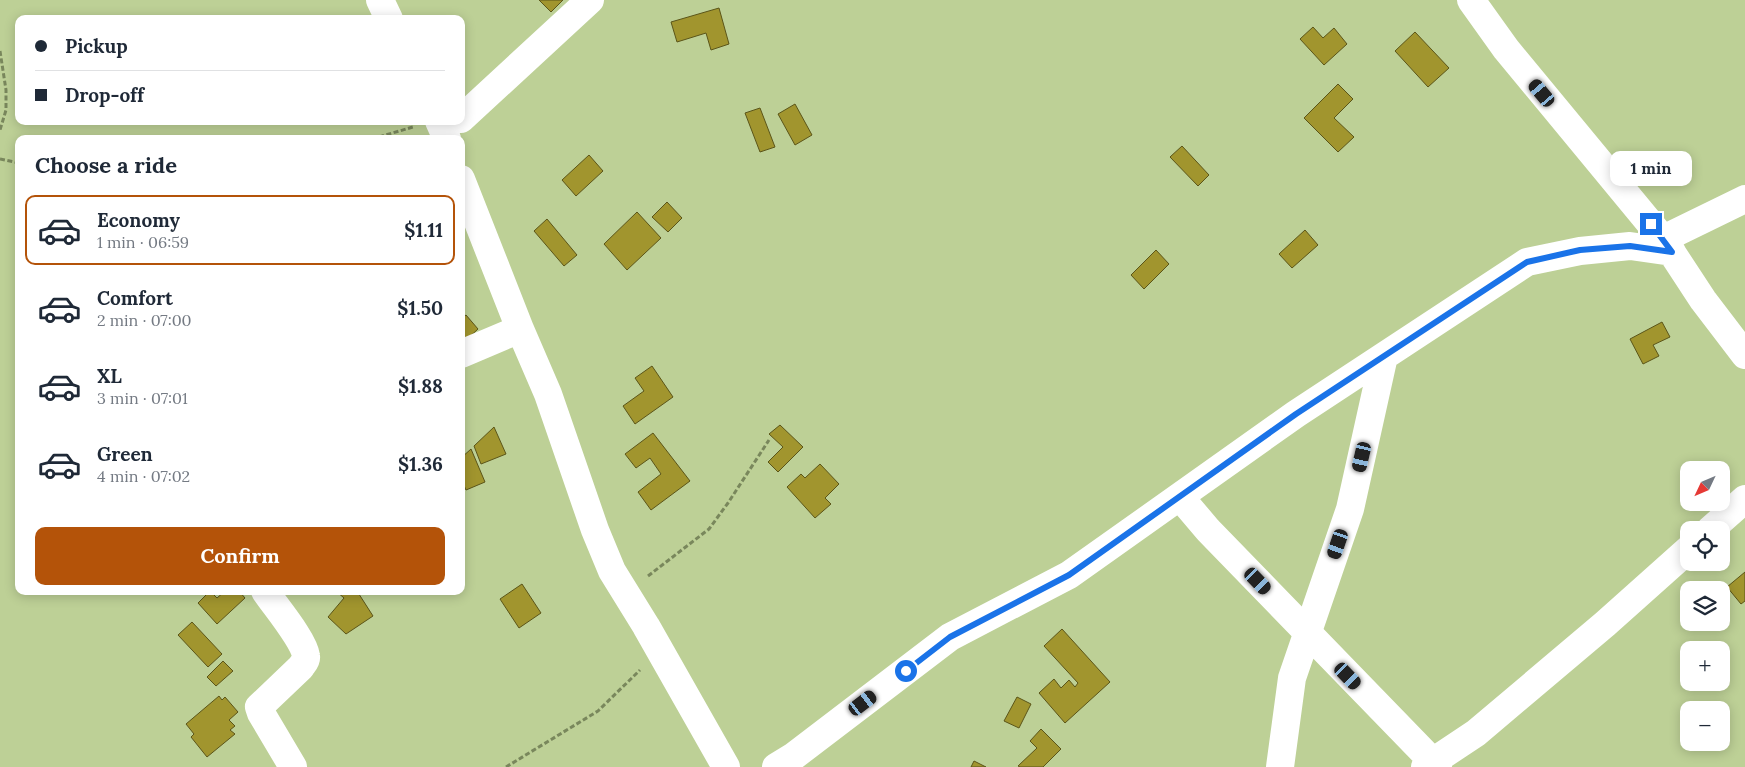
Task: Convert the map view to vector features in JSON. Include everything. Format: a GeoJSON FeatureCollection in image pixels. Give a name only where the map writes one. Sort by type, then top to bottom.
{"type":"FeatureCollection","features":[{"type":"Feature","properties":{"kind":"street"},"geometry":{"type":"LineString","coordinates":[[380,0],[387,15]]}},
{"type":"Feature","properties":{"kind":"street"},"geometry":{"type":"LineString","coordinates":[[465,109],[590,0]]}},
{"type":"Feature","properties":{"kind":"street"},"geometry":{"type":"LineString","coordinates":[[1471,0],[1506,49],[1668,246],[1703,300],[1742,346]]}},
{"type":"Feature","properties":{"kind":"street"},"geometry":{"type":"LineString","coordinates":[[465,189],[520,329],[548,394],[595,530],[612,571],[660,650],[726,767]]}},
{"type":"Feature","properties":{"kind":"street"},"geometry":{"type":"LineString","coordinates":[[776,767],[794,756],[950,637],[1069,575],[1296,414],[1527,262],[1580,250],[1630,246],[1668,246],[1745,199]]}},
{"type":"Feature","properties":{"kind":"street"},"geometry":{"type":"LineString","coordinates":[[465,352],[520,329]]}},
{"type":"Feature","properties":{"kind":"street"},"geometry":{"type":"LineString","coordinates":[[1280,767],[1292,678],[1350,509],[1384,356]]}},
{"type":"Feature","properties":{"kind":"street"},"geometry":{"type":"LineString","coordinates":[[1180,497],[1208,530],[1431,765],[1476,733],[1605,624],[1680,557]]}},
{"type":"Feature","properties":{"kind":"street"},"geometry":{"type":"LineString","coordinates":[[1720,521],[1745,499]]}},
{"type":"Feature","properties":{"kind":"street"},"geometry":{"type":"LineString","coordinates":[[268,595],[301,644],[306,657],[306,661],[301,667],[259,707],[260,713],[293,767]]}},
{"type":"Feature","properties":{"kind":"path"},"geometry":{"type":"LineString","coordinates":[[0,51],[6,90],[6,110],[0,130]]}},
{"type":"Feature","properties":{"kind":"path"},"geometry":{"type":"LineString","coordinates":[[396,135],[444,127]]}},
{"type":"Feature","properties":{"kind":"path"},"geometry":{"type":"LineString","coordinates":[[0,159],[15,162]]}},
{"type":"Feature","properties":{"kind":"path"},"geometry":{"type":"LineString","coordinates":[[626,593],[709,529],[769,440]]}},
{"type":"Feature","properties":{"kind":"path"},"geometry":{"type":"LineString","coordinates":[[506,767],[598,711],[660,650]]}},
{"type":"Feature","properties":{"kind":"building"},"geometry":{"type":"Polygon","coordinates":[[[539,0],[563,0],[551,12],[539,0]]]}},
{"type":"Feature","properties":{"kind":"building"},"geometry":{"type":"Polygon","coordinates":[[[719,8],[729,44],[711,50],[706,33],[677,42],[671,22],[719,8]]]}},
{"type":"Feature","properties":{"kind":"building"},"geometry":{"type":"Polygon","coordinates":[[[1313,27],[1323,38],[1334,28],[1347,44],[1324,65],[1300,39],[1313,27]]]}},
{"type":"Feature","properties":{"kind":"building"},"geometry":{"type":"Polygon","coordinates":[[[1415,32],[1449,68],[1428,87],[1395,51],[1415,32]]]}},
{"type":"Feature","properties":{"kind":"building"},"geometry":{"type":"Polygon","coordinates":[[[1338,84],[1353,99],[1334,118],[1354,137],[1338,152],[1304,118],[1338,84]]]}},
{"type":"Feature","properties":{"kind":"building"},"geometry":{"type":"Polygon","coordinates":[[[795,104],[812,135],[795,145],[778,114],[795,104]]]}},
{"type":"Feature","properties":{"kind":"building"},"geometry":{"type":"Polygon","coordinates":[[[760,108],[775,147],[760,152],[745,113],[760,108]]]}},
{"type":"Feature","properties":{"kind":"building"},"geometry":{"type":"Polygon","coordinates":[[[1182,146],[1209,175],[1198,186],[1170,157],[1182,146]]]}},
{"type":"Feature","properties":{"kind":"building"},"geometry":{"type":"Polygon","coordinates":[[[589,155],[603,171],[576,196],[562,180],[589,155]]]}},
{"type":"Feature","properties":{"kind":"building"},"geometry":{"type":"Polygon","coordinates":[[[667,202],[682,218],[668,232],[652,217],[667,202]]]}},
{"type":"Feature","properties":{"kind":"building"},"geometry":{"type":"Polygon","coordinates":[[[637,212],[661,238],[627,270],[604,244],[637,212]]]}},
{"type":"Feature","properties":{"kind":"building"},"geometry":{"type":"Polygon","coordinates":[[[547,219],[577,255],[564,266],[534,231],[547,219]]]}},
{"type":"Feature","properties":{"kind":"building"},"geometry":{"type":"Polygon","coordinates":[[[1305,230],[1318,245],[1292,268],[1279,254],[1305,230]]]}},
{"type":"Feature","properties":{"kind":"building"},"geometry":{"type":"Polygon","coordinates":[[[1156,250],[1169,264],[1144,289],[1131,275],[1156,250]]]}},
{"type":"Feature","properties":{"kind":"building"},"geometry":{"type":"Polygon","coordinates":[[[465,316],[478,329],[465,341],[465,316]]]}},
{"type":"Feature","properties":{"kind":"building"},"geometry":{"type":"Polygon","coordinates":[[[1662,322],[1670,337],[1653,345],[1659,356],[1643,364],[1630,339],[1662,322]]]}},
{"type":"Feature","properties":{"kind":"building"},"geometry":{"type":"Polygon","coordinates":[[[652,366],[673,397],[635,424],[623,406],[644,391],[635,378],[652,366]]]}},
{"type":"Feature","properties":{"kind":"building"},"geometry":{"type":"Polygon","coordinates":[[[780,425],[803,447],[778,472],[768,462],[783,447],[769,434],[780,425]]]}},
{"type":"Feature","properties":{"kind":"building"},"geometry":{"type":"Polygon","coordinates":[[[494,427],[506,454],[481,464],[474,446],[494,427]]]}},
{"type":"Feature","properties":{"kind":"building"},"geometry":{"type":"Polygon","coordinates":[[[653,433],[690,481],[651,510],[638,492],[661,474],[650,458],[636,468],[625,454],[653,433]]]}},
{"type":"Feature","properties":{"kind":"building"},"geometry":{"type":"Polygon","coordinates":[[[471,449],[485,482],[466,490],[465,488],[465,454],[471,449]]]}},
{"type":"Feature","properties":{"kind":"building"},"geometry":{"type":"Polygon","coordinates":[[[820,464],[839,484],[825,498],[831,504],[815,518],[787,487],[801,474],[805,478],[820,464]]]}},
{"type":"Feature","properties":{"kind":"building"},"geometry":{"type":"Polygon","coordinates":[[[1745,572],[1745,601],[1741,604],[1730,591],[1730,584],[1745,572]]]}},
{"type":"Feature","properties":{"kind":"building"},"geometry":{"type":"Polygon","coordinates":[[[522,584],[541,613],[519,628],[500,599],[522,584]]]}},
{"type":"Feature","properties":{"kind":"building"},"geometry":{"type":"Polygon","coordinates":[[[206,595],[214,595],[217,598],[220,595],[242,595],[245,598],[217,624],[198,603],[206,595]]]}},
{"type":"Feature","properties":{"kind":"building"},"geometry":{"type":"Polygon","coordinates":[[[341,595],[360,595],[373,616],[346,634],[328,617],[344,598],[341,595]]]}},
{"type":"Feature","properties":{"kind":"building"},"geometry":{"type":"Polygon","coordinates":[[[192,622],[222,654],[208,667],[178,635],[192,622]]]}},
{"type":"Feature","properties":{"kind":"building"},"geometry":{"type":"Polygon","coordinates":[[[1062,629],[1110,682],[1065,723],[1039,693],[1054,679],[1061,688],[1069,680],[1075,687],[1078,683],[1044,646],[1062,629]]]}},
{"type":"Feature","properties":{"kind":"building"},"geometry":{"type":"Polygon","coordinates":[[[223,661],[233,671],[216,686],[207,677],[223,661]]]}},
{"type":"Feature","properties":{"kind":"building"},"geometry":{"type":"Polygon","coordinates":[[[219,696],[222,700],[225,697],[238,712],[229,720],[235,726],[230,730],[235,734],[207,757],[191,737],[194,734],[186,724],[219,696]]]}},
{"type":"Feature","properties":{"kind":"building"},"geometry":{"type":"Polygon","coordinates":[[[1017,697],[1031,704],[1019,728],[1004,721],[1017,697]]]}},
{"type":"Feature","properties":{"kind":"building"},"geometry":{"type":"Polygon","coordinates":[[[1041,729],[1061,749],[1043,767],[1018,766],[1037,748],[1030,741],[1041,729]]]}},
{"type":"Feature","properties":{"kind":"building"},"geometry":{"type":"Polygon","coordinates":[[[974,761],[986,767],[971,767],[974,761]]]}},
{"type":"Feature","properties":{"kind":"route"},"geometry":{"type":"LineString","coordinates":[[906,671],[950,637],[1069,575],[1296,414],[1492,283],[1527,262],[1580,250],[1630,246],[1672,252],[1651,224]]}}]}
